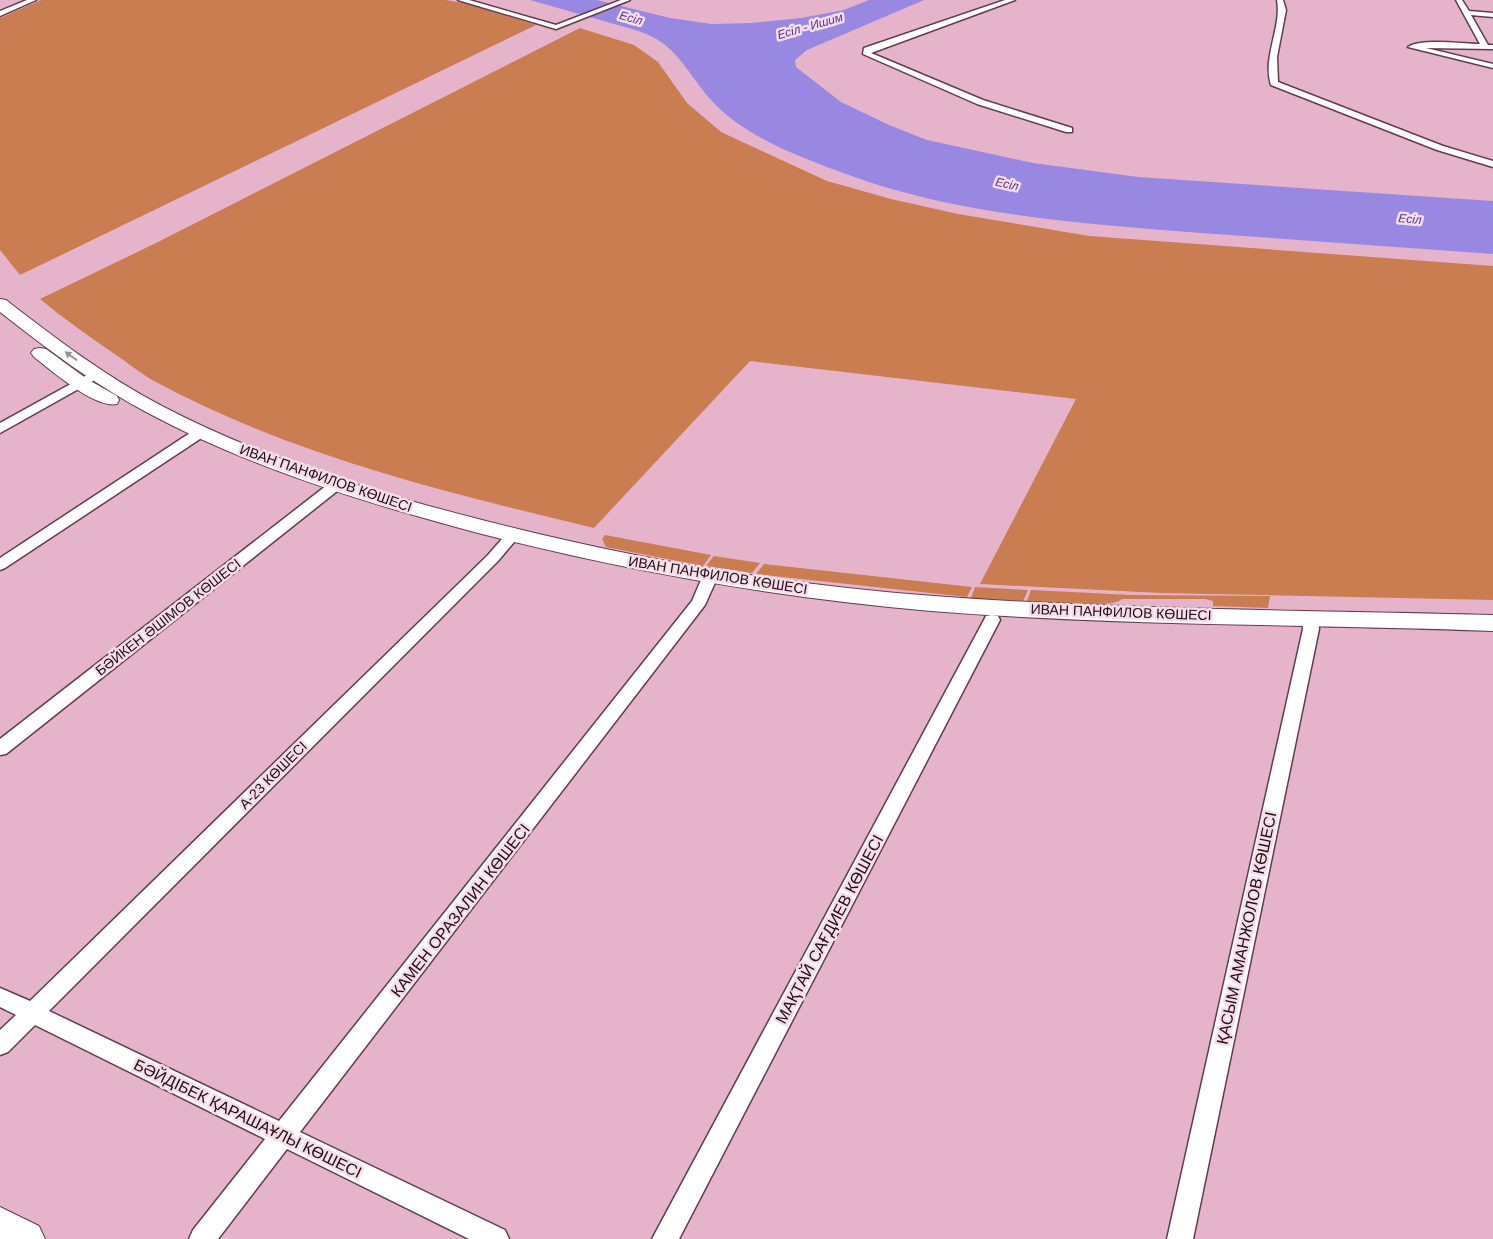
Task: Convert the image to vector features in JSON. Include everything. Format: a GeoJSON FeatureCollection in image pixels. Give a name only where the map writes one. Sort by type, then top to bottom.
{"type":"FeatureCollection","features":[{"type":"Feature","properties":{"kind":"street"},"geometry":{"type":"LineString","coordinates":[[0,14],[32,0]]}},
{"type":"Feature","properties":{"kind":"street"},"geometry":{"type":"LineString","coordinates":[[461,0],[556,27],[627,0]]}},
{"type":"Feature","properties":{"kind":"street"},"geometry":{"type":"LineString","coordinates":[[1012,0],[867,50],[867,54],[980,102],[1070,130]]}},
{"type":"Feature","properties":{"kind":"street"},"geometry":{"type":"LineString","coordinates":[[1280,0],[1282,10],[1273,57],[1274,83],[1440,148],[1493,164]]}},
{"type":"Feature","properties":{"kind":"street"},"geometry":{"type":"LineString","coordinates":[[1459,0],[1489,46]]}},
{"type":"Feature","properties":{"kind":"street"},"geometry":{"type":"LineString","coordinates":[[1467,13],[1493,15]]}},
{"type":"Feature","properties":{"kind":"street"},"geometry":{"type":"LineString","coordinates":[[1489,46],[1434,45],[1412,47],[1493,66]]}},
{"type":"Feature","properties":{"kind":"street","name":"ИВАН ПАНФИЛОВ КӨШЕСІ"},"geometry":{"type":"LineString","coordinates":[[0,304],[88,378],[134,413],[195,436],[254,467],[331,489],[436,528],[509,540],[572,561],[708,581],[998,608],[1310,623],[1493,636]]}},
{"type":"Feature","properties":{"kind":"street","name":"ИВАН ПАНФИЛОВ КӨШЕСІ"},"geometry":{"type":"LineString","coordinates":[[0,324],[88,378]]}},
{"type":"Feature","properties":{"kind":"street"},"geometry":{"type":"LineString","coordinates":[[0,429],[88,378]]}},
{"type":"Feature","properties":{"kind":"street"},"geometry":{"type":"LineString","coordinates":[[0,565],[195,436]]}},
{"type":"Feature","properties":{"kind":"street","name":"БӘЙКЕН ӘШІМОВ КӨШЕСІ"},"geometry":{"type":"LineString","coordinates":[[0,749],[331,489]]}},
{"type":"Feature","properties":{"kind":"street","name":"А-23 КӨШЕСІ"},"geometry":{"type":"LineString","coordinates":[[0,1045],[509,540]]}},
{"type":"Feature","properties":{"kind":"street","name":"ИВАН ПАНФИЛОВ КӨШЕСІ"},"geometry":{"type":"LineString","coordinates":[[708,581],[815,602],[992,620],[1127,625],[1493,623]]}},
{"type":"Feature","properties":{"kind":"street","name":"КАМЕН ОРАЗАЛИН КӨШЕСІ"},"geometry":{"type":"LineString","coordinates":[[202,1239],[699,602],[708,581]]}},
{"type":"Feature","properties":{"kind":"street","name":"МАҚТАЙ САҒДИЕВ КӨШЕСІ"},"geometry":{"type":"LineString","coordinates":[[665,1239],[992,620]]}},
{"type":"Feature","properties":{"kind":"street","name":"ҚАСЫМ АМАНЖОЛОВ КӨШЕСІ"},"geometry":{"type":"LineString","coordinates":[[1180,1239],[1310,623]]}},
{"type":"Feature","properties":{"kind":"street","name":"БӘЙДІБЕК ҚАРАШАҰЛЫ КӨШЕСІ"},"geometry":{"type":"LineString","coordinates":[[0,997],[496,1239]]}},
{"type":"Feature","properties":{"kind":"street"},"geometry":{"type":"LineString","coordinates":[[0,1224],[26,1239]]}},
{"type":"Feature","properties":{"kind":"shaded area"},"geometry":{"type":"Polygon","coordinates":[[[41,0],[446,0],[468,4],[536,25],[20,275],[0,250],[0,18],[41,0]]]}},
{"type":"Feature","properties":{"kind":"shaded area"},"geometry":{"type":"Polygon","coordinates":[[[580,28],[634,45],[658,62],[687,103],[721,132],[827,181],[891,199],[958,214],[1089,236],[1493,266],[1493,600],[1161,593],[980,584],[1076,399],[750,361],[594,528],[481,500],[369,469],[259,430],[206,407],[149,378],[77,328],[40,299],[156,243],[580,28]]]}},
{"type":"Feature","properties":{"kind":"shaded area"},"geometry":{"type":"Polygon","coordinates":[[[605,535],[711,555],[703,566],[606,547],[602,539],[605,535]]]}},
{"type":"Feature","properties":{"kind":"shaded area"},"geometry":{"type":"Polygon","coordinates":[[[714,556],[760,563],[752,573],[706,566],[714,556]]]}},
{"type":"Feature","properties":{"kind":"shaded area"},"geometry":{"type":"Polygon","coordinates":[[[764,564],[972,587],[967,597],[756,574],[764,564]]]}},
{"type":"Feature","properties":{"kind":"shaded area"},"geometry":{"type":"Polygon","coordinates":[[[975,587],[1028,590],[1023,601],[971,598],[975,587]]]}},
{"type":"Feature","properties":{"kind":"shaded area"},"geometry":{"type":"Polygon","coordinates":[[[1031,590],[1131,595],[1270,596],[1268,608],[1213,606],[1213,601],[1205,599],[1122,599],[1105,604],[1092,605],[1027,601],[1031,590]]]}},
{"type":"Feature","properties":{"kind":"water"},"geometry":{"type":"Polygon","coordinates":[[[530,0],[597,0],[670,18],[712,24],[751,23],[801,18],[844,10],[869,0],[924,0],[807,50],[795,60],[796,67],[841,102],[889,125],[927,140],[1033,163],[1138,177],[1493,201],[1493,254],[1112,226],[1021,216],[932,199],[888,188],[793,153],[757,136],[741,126],[712,101],[674,53],[653,37],[642,32],[530,0]]]}},
{"type":"Feature","properties":{"kind":"water label","name":"Есіл"},"geometry":{"type":"Point","coordinates":[631,18]}},
{"type":"Feature","properties":{"kind":"water label","name":"Есіл - Ишим"},"geometry":{"type":"Point","coordinates":[810,26]}},
{"type":"Feature","properties":{"kind":"water label","name":"Есіл"},"geometry":{"type":"Point","coordinates":[1007,184]}},
{"type":"Feature","properties":{"kind":"water label","name":"Есіл"},"geometry":{"type":"Point","coordinates":[1410,219]}}]}
